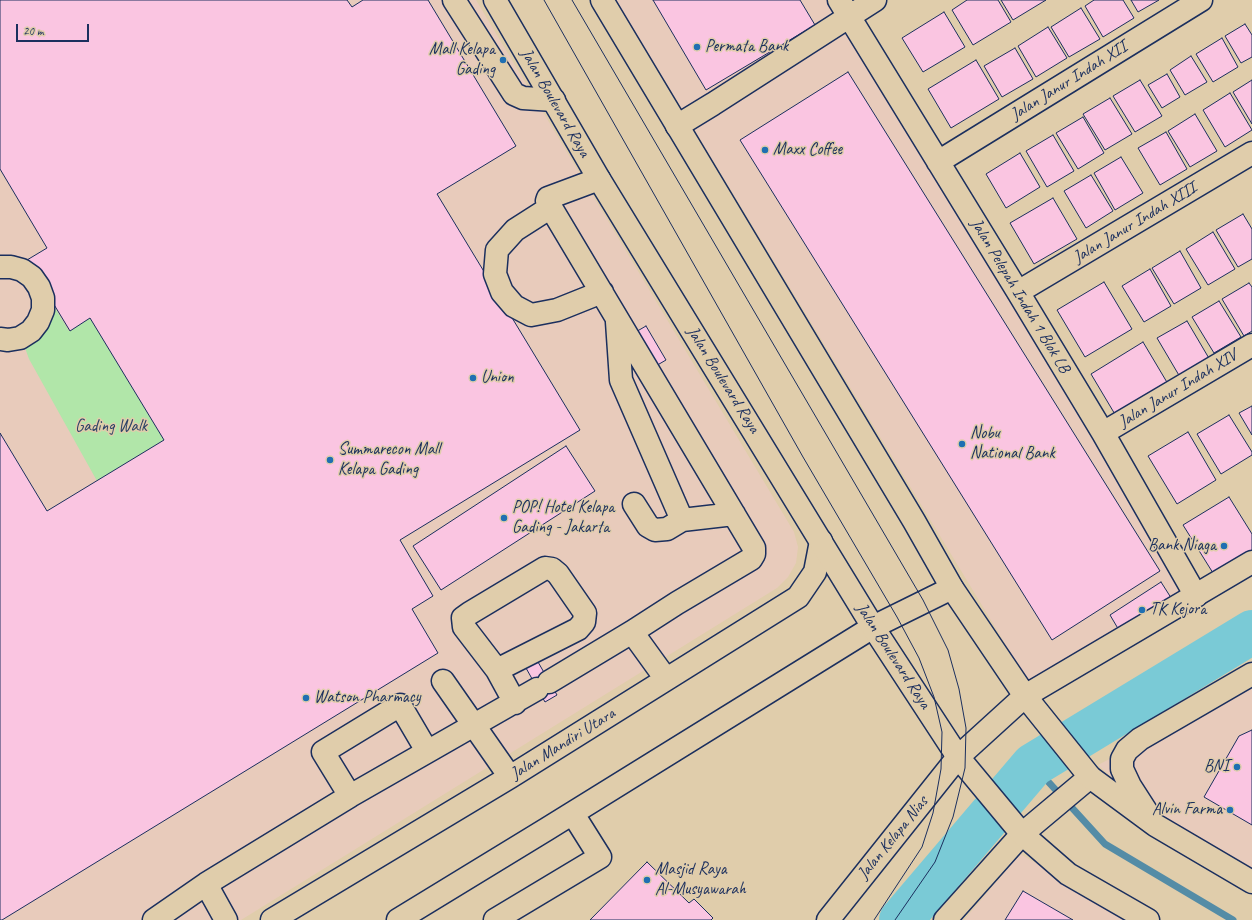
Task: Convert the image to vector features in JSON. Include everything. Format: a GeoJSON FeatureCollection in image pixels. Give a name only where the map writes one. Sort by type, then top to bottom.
{"type":"FeatureCollection","features":[{"type":"Feature","properties":{"kind":"street"},"geometry":{"type":"LineString","coordinates":[[454,0],[514,94],[523,98],[554,100]]}},
{"type":"Feature","properties":{"kind":"street","name":"Jalan Boulevard Raya"},"geometry":{"type":"LineString","coordinates":[[495,0],[599,179],[873,627],[958,757],[989,796],[1019,830],[1068,874],[1148,920]]}},
{"type":"Feature","properties":{"kind":"street"},"geometry":{"type":"LineString","coordinates":[[602,0],[914,521],[952,588],[1025,696],[1071,754],[1083,783],[1252,882]]}},
{"type":"Feature","properties":{"kind":"street"},"geometry":{"type":"LineString","coordinates":[[677,126],[713,104],[844,8],[875,0]]}},
{"type":"Feature","properties":{"kind":"street","name":"Jalan Janur Indah XII"},"geometry":{"type":"LineString","coordinates":[[938,162],[1201,0]]}},
{"type":"Feature","properties":{"kind":"street","name":"Jalan Pelepah Indah 1 Blok LB"},"geometry":{"type":"LineString","coordinates":[[844,8],[1103,433],[1196,596]]}},
{"type":"Feature","properties":{"kind":"street","name":"Jalan Janur Indah XIII"},"geometry":{"type":"LineString","coordinates":[[1018,292],[1252,153]]}},
{"type":"Feature","properties":{"kind":"street"},"geometry":{"type":"LineString","coordinates":[[154,920],[206,884],[350,796],[543,686],[751,559],[754,554],[754,548],[548,201],[548,198],[599,179]]}},
{"type":"Feature","properties":{"kind":"street"},"geometry":{"type":"LineString","coordinates":[[551,207],[515,230],[497,250],[495,274],[502,292],[514,306],[531,315],[557,310],[602,292]]}},
{"type":"Feature","properties":{"kind":"street"},"geometry":{"type":"LineString","coordinates":[[0,267],[11,267],[22,270],[32,277],[39,287],[43,298],[42,310],[38,322],[30,331],[20,338],[8,340],[0,339]]}},
{"type":"Feature","properties":{"kind":"street"},"geometry":{"type":"LineString","coordinates":[[617,319],[621,380],[682,520]]}},
{"type":"Feature","properties":{"kind":"street","name":"Jalan Janur Indah XIV"},"geometry":{"type":"LineString","coordinates":[[1103,433],[1252,345]]}},
{"type":"Feature","properties":{"kind":"street"},"geometry":{"type":"LineString","coordinates":[[634,504],[648,526],[655,530],[667,529],[682,520],[734,514]]}},
{"type":"Feature","properties":{"kind":"street","name":"Jalan Mandiri Utara"},"geometry":{"type":"LineString","coordinates":[[272,920],[510,777],[798,597],[815,572],[821,541]]}},
{"type":"Feature","properties":{"kind":"street","name":"Jalan Kelapa Nias"},"geometry":{"type":"LineString","coordinates":[[828,920],[958,757],[1025,696],[1252,562]]}},
{"type":"Feature","properties":{"kind":"street"},"geometry":{"type":"LineString","coordinates":[[497,670],[578,629],[584,622],[585,613],[558,574],[552,569],[545,568],[470,612],[463,618],[464,627],[497,670],[515,702]]}},
{"type":"Feature","properties":{"kind":"street"},"geometry":{"type":"LineString","coordinates":[[398,920],[573,814],[873,627],[952,588]]}},
{"type":"Feature","properties":{"kind":"street"},"geometry":{"type":"LineString","coordinates":[[632,632],[666,679]]}},
{"type":"Feature","properties":{"kind":"street"},"geometry":{"type":"LineString","coordinates":[[1155,825],[1136,797],[1122,769],[1122,759],[1127,750],[1140,738],[1252,674]]}},
{"type":"Feature","properties":{"kind":"street"},"geometry":{"type":"LineString","coordinates":[[442,681],[510,777]]}},
{"type":"Feature","properties":{"kind":"street"},"geometry":{"type":"LineString","coordinates":[[350,796],[323,752],[400,705],[427,751]]}},
{"type":"Feature","properties":{"kind":"street"},"geometry":{"type":"LineString","coordinates":[[945,920],[1019,830],[1046,814],[1083,783]]}},
{"type":"Feature","properties":{"kind":"street"},"geometry":{"type":"LineString","coordinates":[[495,920],[600,857],[573,814]]}},
{"type":"Feature","properties":{"kind":"street"},"geometry":{"type":"LineString","coordinates":[[206,884],[226,920]]}},
{"type":"Feature","properties":{"kind":"shaded area","name":"Mall Kelapa Gading"},"geometry":{"type":"Polygon","coordinates":[[[0,0],[476,0],[794,532],[798,547],[796,563],[788,577],[777,588],[241,920],[0,920],[0,0]]]}},
{"type":"Feature","properties":{"kind":"shaded area"},"geometry":{"type":"Polygon","coordinates":[[[616,0],[842,0],[1199,595],[1035,693],[616,0]]]}},
{"type":"Feature","properties":{"kind":"shaded area"},"geometry":{"type":"Polygon","coordinates":[[[1252,684],[1252,874],[1162,821],[1098,765],[1252,684]]]}},
{"type":"Feature","properties":{"kind":"shaded area"},"geometry":{"type":"Polygon","coordinates":[[[1020,854],[1134,920],[964,920],[1020,854]]]}},
{"type":"Feature","properties":{"kind":"green space","name":"Gading Walk"},"geometry":{"type":"Polygon","coordinates":[[[49,298],[69,331],[90,318],[164,440],[97,481],[29,359],[20,334],[49,298]]]}},
{"type":"Feature","properties":{"kind":"building","name":"Mall Kelapa Gading"},"geometry":{"type":"Polygon","coordinates":[[[0,0],[347,0],[352,7],[363,0],[428,0],[516,146],[437,194],[580,430],[400,540],[433,596],[412,609],[438,653],[2,920],[0,920],[0,433],[47,511],[164,440],[90,318],[70,331],[27,260],[47,248],[0,169],[0,0]]]}},
{"type":"Feature","properties":{"kind":"building"},"geometry":{"type":"Polygon","coordinates":[[[653,0],[800,0],[815,25],[706,90],[653,0]]]}},
{"type":"Feature","properties":{"kind":"building"},"geometry":{"type":"Polygon","coordinates":[[[967,0],[998,0],[1011,22],[973,45],[952,10],[967,0]]]}},
{"type":"Feature","properties":{"kind":"building"},"geometry":{"type":"Polygon","coordinates":[[[1001,0],[1046,0],[1013,20],[1001,0]]]}},
{"type":"Feature","properties":{"kind":"building"},"geometry":{"type":"Polygon","coordinates":[[[1094,0],[1123,0],[1134,18],[1103,37],[1085,6],[1094,0]]]}},
{"type":"Feature","properties":{"kind":"building"},"geometry":{"type":"Polygon","coordinates":[[[1131,0],[1159,0],[1138,12],[1131,0]]]}},
{"type":"Feature","properties":{"kind":"building"},"geometry":{"type":"Polygon","coordinates":[[[1081,8],[1100,39],[1069,57],[1051,27],[1081,8]]]}},
{"type":"Feature","properties":{"kind":"building"},"geometry":{"type":"Polygon","coordinates":[[[944,12],[965,47],[923,72],[902,38],[944,12]]]}},
{"type":"Feature","properties":{"kind":"building"},"geometry":{"type":"Polygon","coordinates":[[[1245,24],[1252,35],[1252,57],[1241,63],[1225,36],[1245,24]]]}},
{"type":"Feature","properties":{"kind":"building"},"geometry":{"type":"Polygon","coordinates":[[[1048,27],[1067,58],[1036,77],[1018,46],[1048,27]]]}},
{"type":"Feature","properties":{"kind":"building"},"geometry":{"type":"Polygon","coordinates":[[[1222,38],[1238,67],[1213,82],[1196,54],[1222,38]]]}},
{"type":"Feature","properties":{"kind":"building"},"geometry":{"type":"Polygon","coordinates":[[[1015,48],[1033,79],[1002,97],[984,66],[1015,48]]]}},
{"type":"Feature","properties":{"kind":"building"},"geometry":{"type":"Polygon","coordinates":[[[1191,56],[1207,82],[1185,95],[1170,70],[1191,56]]]}},
{"type":"Feature","properties":{"kind":"building"},"geometry":{"type":"Polygon","coordinates":[[[976,60],[999,99],[951,128],[928,89],[976,60]]]}},
{"type":"Feature","properties":{"kind":"building"},"geometry":{"type":"Polygon","coordinates":[[[848,72],[1160,571],[1052,640],[740,140],[848,72]]]}},
{"type":"Feature","properties":{"kind":"building"},"geometry":{"type":"Polygon","coordinates":[[[1167,74],[1180,97],[1162,108],[1148,85],[1167,74]]]}},
{"type":"Feature","properties":{"kind":"building"},"geometry":{"type":"Polygon","coordinates":[[[1140,80],[1162,116],[1135,132],[1113,96],[1140,80]]]}},
{"type":"Feature","properties":{"kind":"building"},"geometry":{"type":"Polygon","coordinates":[[[1252,80],[1252,124],[1233,92],[1252,80]]]}},
{"type":"Feature","properties":{"kind":"building"},"geometry":{"type":"Polygon","coordinates":[[[1230,93],[1252,130],[1225,147],[1203,110],[1230,93]]]}},
{"type":"Feature","properties":{"kind":"building"},"geometry":{"type":"Polygon","coordinates":[[[1110,98],[1132,134],[1105,150],[1083,114],[1110,98]]]}},
{"type":"Feature","properties":{"kind":"building"},"geometry":{"type":"Polygon","coordinates":[[[1195,114],[1217,151],[1190,167],[1168,131],[1195,114]]]}},
{"type":"Feature","properties":{"kind":"building"},"geometry":{"type":"Polygon","coordinates":[[[1083,117],[1104,153],[1078,169],[1056,133],[1083,117]]]}},
{"type":"Feature","properties":{"kind":"building"},"geometry":{"type":"Polygon","coordinates":[[[1166,132],[1187,169],[1160,185],[1138,148],[1166,132]]]}},
{"type":"Feature","properties":{"kind":"building"},"geometry":{"type":"Polygon","coordinates":[[[1053,135],[1074,171],[1047,187],[1026,151],[1053,135]]]}},
{"type":"Feature","properties":{"kind":"building"},"geometry":{"type":"Polygon","coordinates":[[[1020,153],[1040,187],[1006,208],[986,174],[1020,153]]]}},
{"type":"Feature","properties":{"kind":"building"},"geometry":{"type":"Polygon","coordinates":[[[1121,157],[1143,193],[1115,210],[1094,173],[1121,157]]]}},
{"type":"Feature","properties":{"kind":"building"},"geometry":{"type":"Polygon","coordinates":[[[1091,175],[1113,211],[1086,228],[1064,191],[1091,175]]]}},
{"type":"Feature","properties":{"kind":"building"},"geometry":{"type":"Polygon","coordinates":[[[1053,198],[1077,239],[1034,264],[1010,223],[1053,198]]]}},
{"type":"Feature","properties":{"kind":"building"},"geometry":{"type":"Polygon","coordinates":[[[1243,214],[1252,229],[1252,259],[1238,267],[1216,230],[1243,214]]]}},
{"type":"Feature","properties":{"kind":"building"},"geometry":{"type":"Polygon","coordinates":[[[1213,232],[1235,269],[1208,285],[1186,249],[1213,232]]]}},
{"type":"Feature","properties":{"kind":"building"},"geometry":{"type":"Polygon","coordinates":[[[1180,251],[1201,288],[1174,304],[1152,268],[1180,251]]]}},
{"type":"Feature","properties":{"kind":"building"},"geometry":{"type":"Polygon","coordinates":[[[1150,269],[1171,306],[1144,322],[1122,286],[1150,269]]]}},
{"type":"Feature","properties":{"kind":"building"},"geometry":{"type":"Polygon","coordinates":[[[1104,282],[1132,329],[1085,357],[1057,310],[1104,282]]]}},
{"type":"Feature","properties":{"kind":"building"},"geometry":{"type":"Polygon","coordinates":[[[1249,283],[1252,287],[1252,331],[1244,336],[1222,299],[1249,283]]]}},
{"type":"Feature","properties":{"kind":"building"},"geometry":{"type":"Polygon","coordinates":[[[1219,301],[1241,337],[1214,353],[1192,317],[1219,301]]]}},
{"type":"Feature","properties":{"kind":"building"},"geometry":{"type":"Polygon","coordinates":[[[1187,321],[1210,360],[1180,377],[1157,338],[1187,321]]]}},
{"type":"Feature","properties":{"kind":"building"},"geometry":{"type":"Polygon","coordinates":[[[646,326],[666,360],[654,367],[634,333],[646,326]]]}},
{"type":"Feature","properties":{"kind":"building"},"geometry":{"type":"Polygon","coordinates":[[[1143,342],[1168,384],[1116,416],[1091,374],[1143,342]]]}},
{"type":"Feature","properties":{"kind":"building"},"geometry":{"type":"Polygon","coordinates":[[[1252,406],[1252,435],[1239,413],[1252,406]]]}},
{"type":"Feature","properties":{"kind":"building"},"geometry":{"type":"Polygon","coordinates":[[[1229,415],[1252,452],[1252,455],[1221,474],[1197,434],[1229,415]]]}},
{"type":"Feature","properties":{"kind":"building"},"geometry":{"type":"Polygon","coordinates":[[[1188,432],[1216,480],[1177,504],[1148,456],[1188,432]]]}},
{"type":"Feature","properties":{"kind":"building","name":"POP! Hotel Kelapa Gading - Jakarta"},"geometry":{"type":"Polygon","coordinates":[[[566,446],[595,491],[441,590],[413,546],[566,446]]]}},
{"type":"Feature","properties":{"kind":"building","name":"Bank Niaga"},"geometry":{"type":"Polygon","coordinates":[[[1229,497],[1252,534],[1252,559],[1218,581],[1183,525],[1229,497]]]}},
{"type":"Feature","properties":{"kind":"building","name":"TK Kejora"},"geometry":{"type":"Polygon","coordinates":[[[1161,582],[1175,604],[1123,637],[1110,615],[1161,582]]]}},
{"type":"Feature","properties":{"kind":"building"},"geometry":{"type":"Polygon","coordinates":[[[538,662],[557,695],[545,702],[526,668],[538,662]]]}},
{"type":"Feature","properties":{"kind":"building"},"geometry":{"type":"Polygon","coordinates":[[[1252,730],[1252,825],[1204,797],[1239,736],[1252,730]]]}},
{"type":"Feature","properties":{"kind":"building","name":"Masjid Raya Al-Musyawarah"},"geometry":{"type":"Polygon","coordinates":[[[647,862],[689,903],[694,899],[713,918],[711,920],[590,920],[647,862]]]}},
{"type":"Feature","properties":{"kind":"building"},"geometry":{"type":"Polygon","coordinates":[[[1023,891],[1073,920],[1005,920],[1023,891]]]}},
{"type":"Feature","properties":{"kind":"waterway"},"geometry":{"type":"LineString","coordinates":[[901,920],[1033,765],[1252,632]]}},
{"type":"Feature","properties":{"kind":"waterway"},"geometry":{"type":"LineString","coordinates":[[1033,765],[1105,844],[1233,920]]}},
{"type":"Feature","properties":{"kind":"tram line"},"geometry":{"type":"LineString","coordinates":[[544,0],[803,457],[897,617],[919,658],[934,697],[942,732],[941,769],[933,813],[922,847],[874,920]]}},
{"type":"Feature","properties":{"kind":"tram line"},"geometry":{"type":"LineString","coordinates":[[572,0],[923,600],[948,650],[959,689],[966,728],[965,768],[953,817],[935,862],[895,920]]}},
{"type":"Feature","properties":{"kind":"place","name":"Permata Bank"},"geometry":{"type":"Point","coordinates":[697,47]}},
{"type":"Feature","properties":{"kind":"place","name":"Mall Kelapa Gading"},"geometry":{"type":"Point","coordinates":[503,60]}},
{"type":"Feature","properties":{"kind":"place","name":"Maxx Coffee"},"geometry":{"type":"Point","coordinates":[765,150]}},
{"type":"Feature","properties":{"kind":"place","name":"Union"},"geometry":{"type":"Point","coordinates":[473,378]}},
{"type":"Feature","properties":{"kind":"place","name":"Nobu National Bank"},"geometry":{"type":"Point","coordinates":[962,444]}},
{"type":"Feature","properties":{"kind":"place","name":"Summarecon Mall Kelapa Gading"},"geometry":{"type":"Point","coordinates":[330,460]}},
{"type":"Feature","properties":{"kind":"place","name":"POP! Hotel Kelapa Gading - Jakarta"},"geometry":{"type":"Point","coordinates":[504,518]}},
{"type":"Feature","properties":{"kind":"place","name":"Bank Niaga"},"geometry":{"type":"Point","coordinates":[1224,546]}},
{"type":"Feature","properties":{"kind":"place","name":"TK Kejora"},"geometry":{"type":"Point","coordinates":[1142,610]}},
{"type":"Feature","properties":{"kind":"place","name":"Watson Pharmacy"},"geometry":{"type":"Point","coordinates":[306,698]}},
{"type":"Feature","properties":{"kind":"place","name":"BNI"},"geometry":{"type":"Point","coordinates":[1237,767]}},
{"type":"Feature","properties":{"kind":"place","name":"Alvin Farma"},"geometry":{"type":"Point","coordinates":[1230,810]}},
{"type":"Feature","properties":{"kind":"place","name":"Masjid Raya Al-Musyawarah"},"geometry":{"type":"Point","coordinates":[647,880]}}]}
